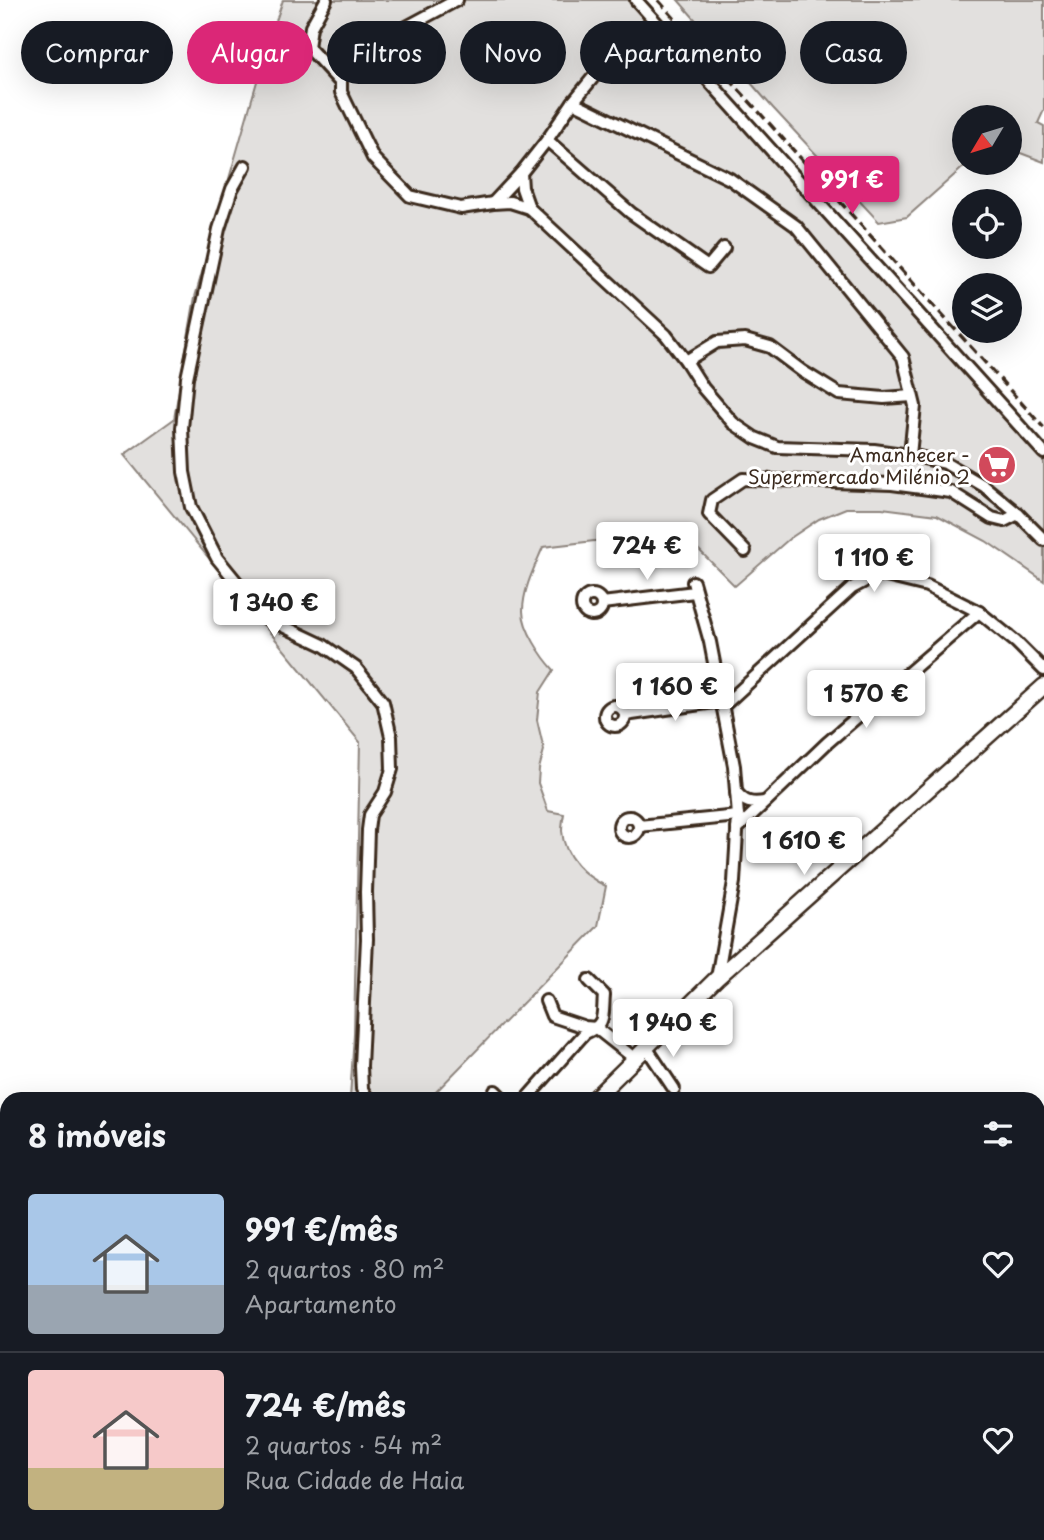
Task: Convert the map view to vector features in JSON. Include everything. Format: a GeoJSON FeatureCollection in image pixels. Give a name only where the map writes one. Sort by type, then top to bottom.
{"type":"FeatureCollection","features":[{"type":"Feature","properties":{"kind":"street"},"geometry":{"type":"LineString","coordinates":[[326,0],[311,27],[308,47],[327,68]]}},
{"type":"Feature","properties":{"kind":"street"},"geometry":{"type":"LineString","coordinates":[[418,21],[457,0]]}},
{"type":"Feature","properties":{"kind":"street"},"geometry":{"type":"LineString","coordinates":[[636,0],[1044,453]]}},
{"type":"Feature","properties":{"kind":"street"},"geometry":{"type":"LineString","coordinates":[[340,84],[341,92],[373,158],[410,195],[461,208],[510,202],[529,208],[666,335],[703,388],[733,423],[755,438],[777,447],[874,450],[945,463],[984,486],[1044,540]]}},
{"type":"Feature","properties":{"kind":"street"},"geometry":{"type":"LineString","coordinates":[[493,203],[521,173],[588,84]]}},
{"type":"Feature","properties":{"kind":"street"},"geometry":{"type":"LineString","coordinates":[[573,102],[730,179],[796,226],[903,357],[915,407],[910,455]]}},
{"type":"Feature","properties":{"kind":"street"},"geometry":{"type":"LineString","coordinates":[[547,140],[631,213],[708,267],[724,248]]}},
{"type":"Feature","properties":{"kind":"street"},"geometry":{"type":"LineString","coordinates":[[246,166],[232,189],[219,229],[187,378],[183,428],[184,472],[191,507],[217,558],[266,618],[323,645],[356,668],[383,702],[391,737],[392,768],[385,792],[370,815],[368,830],[367,953],[361,1066],[364,1092]]}},
{"type":"Feature","properties":{"kind":"street"},"geometry":{"type":"LineString","coordinates":[[521,173],[522,188],[529,208]]}},
{"type":"Feature","properties":{"kind":"street"},"geometry":{"type":"LineString","coordinates":[[686,361],[717,342],[745,340],[770,347],[839,394],[884,398],[912,396]]}},
{"type":"Feature","properties":{"kind":"street"},"geometry":{"type":"LineString","coordinates":[[745,551],[709,514],[712,500],[743,479],[892,484],[951,492],[992,518],[1004,522],[1018,514]]}},
{"type":"Feature","properties":{"kind":"street"},"geometry":{"type":"LineString","coordinates":[[625,715],[722,704],[852,588],[878,574],[927,586],[979,612],[1016,642],[1044,670]]}},
{"type":"Feature","properties":{"kind":"street"},"geometry":{"type":"LineString","coordinates":[[602,603],[694,587],[710,642],[734,766],[736,792],[734,882],[717,978]]}},
{"type":"Feature","properties":{"kind":"street"},"geometry":{"type":"LineString","coordinates":[[737,829],[827,743],[979,612]]}},
{"type":"Feature","properties":{"kind":"street"},"geometry":{"type":"LineString","coordinates":[[601,1092],[717,978],[1044,686]]}},
{"type":"Feature","properties":{"kind":"street"},"geometry":{"type":"LineString","coordinates":[[736,792],[744,802],[765,802]]}},
{"type":"Feature","properties":{"kind":"street"},"geometry":{"type":"LineString","coordinates":[[639,826],[737,816]]}},
{"type":"Feature","properties":{"kind":"street"},"geometry":{"type":"LineString","coordinates":[[532,1092],[585,1033],[602,1022],[604,995],[589,980]]}},
{"type":"Feature","properties":{"kind":"street"},"geometry":{"type":"LineString","coordinates":[[546,1001],[552,1016],[596,1028],[634,1058]]}},
{"type":"Feature","properties":{"kind":"street"},"geometry":{"type":"LineString","coordinates":[[646,1046],[674,1089]]}},
{"type":"Feature","properties":{"kind":"shaded area"},"geometry":{"type":"Polygon","coordinates":[[[283,0],[639,0],[657,21],[580,21],[580,84],[713,84],[1044,462],[1044,581],[986,541],[937,515],[882,508],[846,508],[819,519],[789,539],[735,586],[680,531],[543,547],[527,586],[523,611],[530,634],[554,670],[540,692],[537,720],[544,750],[538,783],[548,811],[564,814],[562,831],[571,857],[590,877],[606,886],[598,926],[436,1092],[350,1092],[360,742],[124,455],[174,419],[195,297],[256,84],[313,84],[313,21],[276,21],[283,0]]]}},
{"type":"Feature","properties":{"kind":"shaded area"},"geometry":{"type":"Polygon","coordinates":[[[678,0],[1044,0],[1044,110],[1038,123],[1044,126],[1044,162],[1022,154],[1022,105],[952,105],[952,175],[954,175],[907,217],[879,222],[752,84],[786,84],[786,21],[696,21],[678,0]]]}},
{"type":"Feature","properties":{"kind":"railway"},"geometry":{"type":"LineString","coordinates":[[658,0],[1044,428]]}},
{"type":"Feature","properties":{"kind":"place","name":"Amanhecer - Supermercado Milénio 2"},"geometry":{"type":"Point","coordinates":[997,465]}}]}
